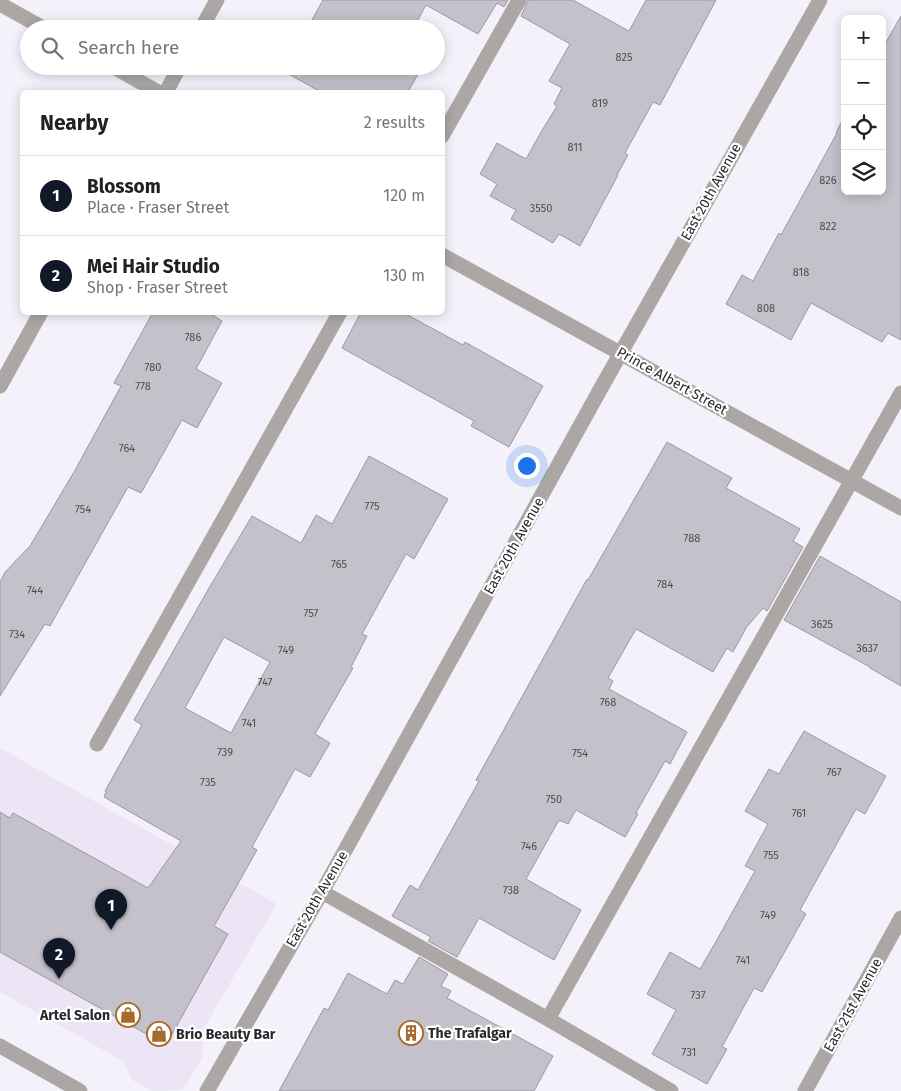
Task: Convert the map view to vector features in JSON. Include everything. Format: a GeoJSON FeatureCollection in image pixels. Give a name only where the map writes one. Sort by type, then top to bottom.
{"type":"FeatureCollection","features":[{"type":"Feature","properties":{"kind":"street"},"geometry":{"type":"LineString","coordinates":[[206,20],[218,0]]}},
{"type":"Feature","properties":{"kind":"street"},"geometry":{"type":"LineString","coordinates":[[445,131],[519,0]]}},
{"type":"Feature","properties":{"kind":"street","name":"East 20th Avenue"},"geometry":{"type":"LineString","coordinates":[[207,1091],[322,892],[621,353],[820,0]]}},
{"type":"Feature","properties":{"kind":"street"},"geometry":{"type":"LineString","coordinates":[[0,4],[29,20]]}},
{"type":"Feature","properties":{"kind":"street"},"geometry":{"type":"LineString","coordinates":[[128,75],[154,90]]}},
{"type":"Feature","properties":{"kind":"street"},"geometry":{"type":"LineString","coordinates":[[167,90],[175,75]]}},
{"type":"Feature","properties":{"kind":"street","name":"Prince Albert Street"},"geometry":{"type":"LineString","coordinates":[[445,257],[852,479],[901,508]]}},
{"type":"Feature","properties":{"kind":"street"},"geometry":{"type":"LineString","coordinates":[[0,386],[39,315]]}},
{"type":"Feature","properties":{"kind":"street"},"geometry":{"type":"LineString","coordinates":[[97,744],[338,315]]}},
{"type":"Feature","properties":{"kind":"street"},"geometry":{"type":"LineString","coordinates":[[548,1019],[901,393]]}},
{"type":"Feature","properties":{"kind":"street"},"geometry":{"type":"LineString","coordinates":[[322,892],[548,1019],[671,1091]]}},
{"type":"Feature","properties":{"kind":"street","name":"East 21st Avenue"},"geometry":{"type":"LineString","coordinates":[[805,1091],[901,918]]}},
{"type":"Feature","properties":{"kind":"street"},"geometry":{"type":"LineString","coordinates":[[0,1046],[80,1091]]}},
{"type":"Feature","properties":{"kind":"shaded area"},"geometry":{"type":"Polygon","coordinates":[[[0,748],[277,904],[203,1029],[202,1058],[186,1086],[181,1090],[153,1091],[132,1080],[123,1061],[0,992],[0,748]]]}},
{"type":"Feature","properties":{"kind":"building"},"geometry":{"type":"Polygon","coordinates":[[[323,0],[508,0],[504,7],[497,3],[478,34],[426,5],[418,20],[312,20],[323,0]]]}},
{"type":"Feature","properties":{"kind":"building"},"geometry":{"type":"Polygon","coordinates":[[[528,0],[573,0],[629,31],[646,0],[716,0],[660,105],[653,102],[625,153],[628,155],[580,246],[559,234],[553,243],[511,219],[516,210],[490,196],[497,184],[480,174],[497,143],[526,159],[557,106],[554,104],[562,88],[549,81],[570,44],[521,16],[528,0]]]}},
{"type":"Feature","properties":{"kind":"building"},"geometry":{"type":"Polygon","coordinates":[[[901,16],[901,340],[888,333],[882,342],[811,303],[791,340],[726,304],[742,275],[753,281],[779,233],[781,235],[841,123],[841,195],[886,195],[886,42],[901,16]]]}},
{"type":"Feature","properties":{"kind":"building"},"geometry":{"type":"Polygon","coordinates":[[[290,75],[417,75],[409,90],[317,90],[290,75]]]}},
{"type":"Feature","properties":{"kind":"building"},"geometry":{"type":"Polygon","coordinates":[[[151,315],[213,315],[222,321],[196,369],[222,383],[197,428],[182,420],[141,493],[128,487],[50,626],[45,624],[0,696],[0,582],[5,572],[30,546],[74,472],[121,386],[114,383],[151,315]]]}},
{"type":"Feature","properties":{"kind":"building"},"geometry":{"type":"Polygon","coordinates":[[[359,315],[408,315],[463,345],[465,342],[543,386],[509,447],[471,426],[474,421],[342,348],[359,315]]]}},
{"type":"Feature","properties":{"kind":"building"},"geometry":{"type":"Polygon","coordinates":[[[667,442],[732,478],[726,488],[800,529],[793,541],[803,547],[767,611],[763,608],[746,628],[733,652],[727,648],[713,672],[636,629],[608,678],[613,681],[609,689],[687,732],[670,764],[665,761],[625,837],[576,810],[568,824],[559,820],[526,879],[581,910],[554,960],[479,918],[457,957],[428,941],[431,937],[392,916],[410,885],[418,890],[479,781],[476,780],[587,579],[667,442]]]}},
{"type":"Feature","properties":{"kind":"building"},"geometry":{"type":"Polygon","coordinates":[[[369,456],[448,499],[414,559],[406,554],[362,634],[367,636],[351,667],[353,668],[315,734],[330,743],[310,777],[295,769],[252,847],[257,850],[214,926],[228,934],[166,1045],[0,952],[0,812],[10,818],[13,813],[148,888],[181,841],[104,797],[105,791],[142,725],[134,720],[252,516],[301,543],[316,515],[332,524],[369,456]],[[224,637],[185,708],[231,733],[270,662],[224,637]]]}},
{"type":"Feature","properties":{"kind":"building"},"geometry":{"type":"Polygon","coordinates":[[[820,556],[901,602],[901,686],[784,620],[820,556]]]}},
{"type":"Feature","properties":{"kind":"building"},"geometry":{"type":"Polygon","coordinates":[[[804,731],[886,776],[865,814],[856,809],[800,910],[806,914],[762,992],[754,988],[722,1047],[727,1049],[707,1084],[652,1054],[676,1010],[647,994],[670,952],[700,969],[755,871],[745,866],[768,824],[745,811],[769,769],[779,774],[804,731]]]}},
{"type":"Feature","properties":{"kind":"building","name":"The Trafalgar"},"geometry":{"type":"Polygon","coordinates":[[[419,957],[448,974],[441,986],[451,991],[447,998],[553,1056],[534,1091],[279,1091],[324,1008],[328,1010],[348,973],[387,994],[395,980],[403,984],[419,957]]]}},
{"type":"Feature","properties":{"kind":"place","name":"Blossom"},"geometry":{"type":"Point","coordinates":[111,930]}},
{"type":"Feature","properties":{"kind":"place","name":"Mei Hair Studio"},"geometry":{"type":"Point","coordinates":[59,979]}},
{"type":"Feature","properties":{"kind":"place","name":"Artel Salon"},"geometry":{"type":"Point","coordinates":[128,1015]}},
{"type":"Feature","properties":{"kind":"place","name":"The Trafalgar"},"geometry":{"type":"Point","coordinates":[411,1033]}},
{"type":"Feature","properties":{"kind":"place","name":"Brio Beauty Bar"},"geometry":{"type":"Point","coordinates":[159,1034]}}]}
